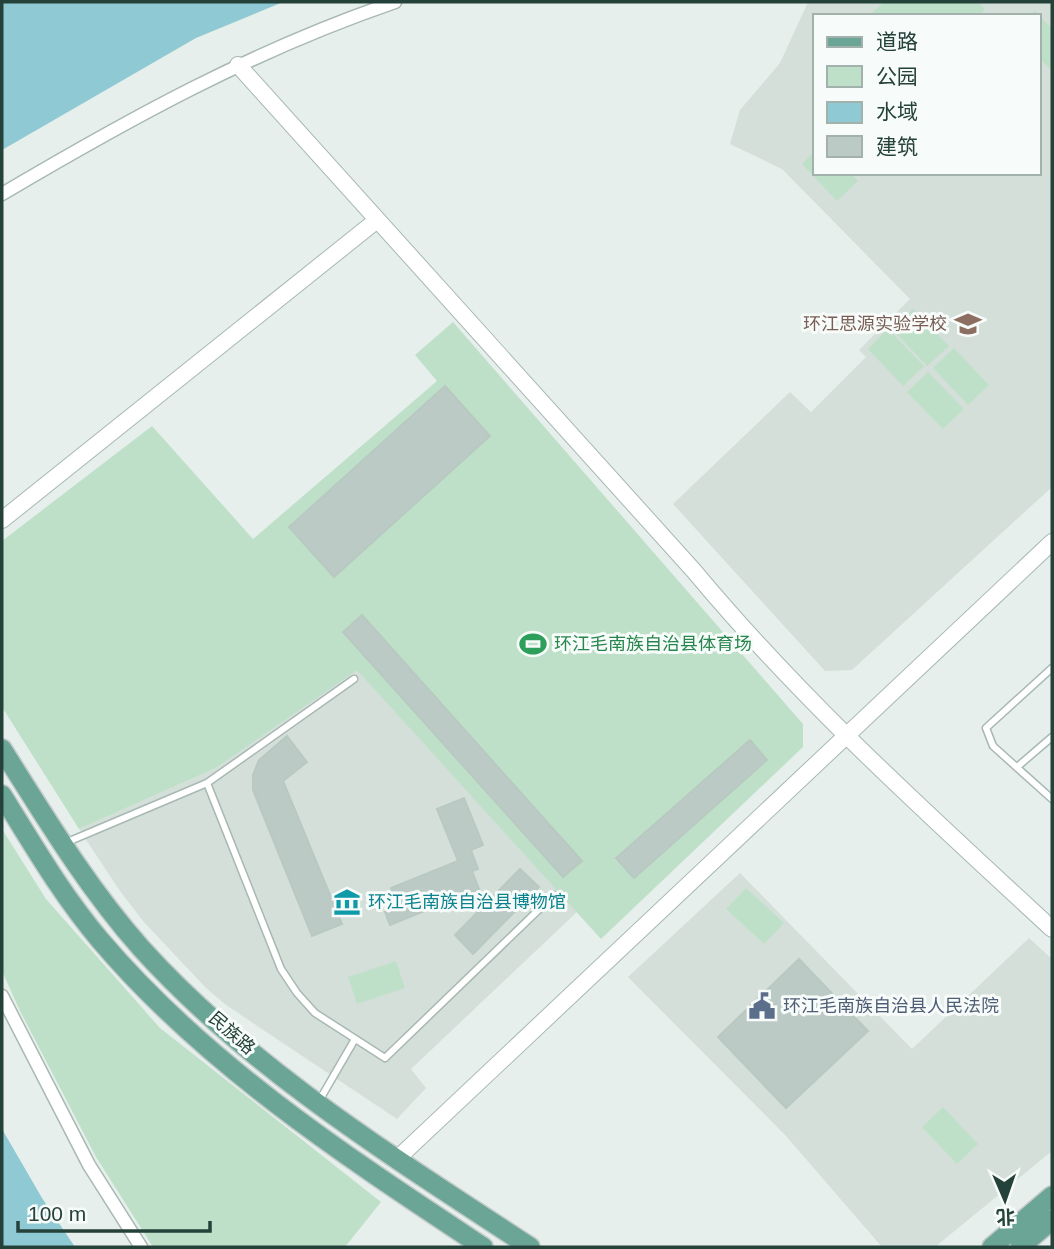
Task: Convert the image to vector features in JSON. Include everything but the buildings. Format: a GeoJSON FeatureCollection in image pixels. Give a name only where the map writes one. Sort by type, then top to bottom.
{"type":"FeatureCollection","features":[{"type":"Feature","properties":{"kind":"main road","name":"民族路"},"geometry":{"type":"LineString","coordinates":[[2,749],[63,845],[119,922],[168,975],[247,1047],[318,1103],[530,1247]]}},
{"type":"Feature","properties":{"kind":"main road","name":"民族路"},"geometry":{"type":"LineString","coordinates":[[2,795],[75,909],[123,966],[169,1013],[230,1067],[303,1124],[483,1247]]}},
{"type":"Feature","properties":{"kind":"main road"},"geometry":{"type":"LineString","coordinates":[[992,1247],[1052,1196]]}},
{"type":"Feature","properties":{"kind":"main road"},"geometry":{"type":"LineString","coordinates":[[1020,1247],[1052,1220]]}},
{"type":"Feature","properties":{"kind":"street"},"geometry":{"type":"LineString","coordinates":[[2,194],[137,116],[238,65],[395,2]]}},
{"type":"Feature","properties":{"kind":"street"},"geometry":{"type":"LineString","coordinates":[[238,65],[694,571],[766,655],[845,737],[1052,929]]}},
{"type":"Feature","properties":{"kind":"street"},"geometry":{"type":"LineString","coordinates":[[2,520],[377,220]]}},
{"type":"Feature","properties":{"kind":"street"},"geometry":{"type":"LineString","coordinates":[[398,1158],[1052,542]]}},
{"type":"Feature","properties":{"kind":"street"},"geometry":{"type":"LineString","coordinates":[[2,996],[89,1165],[141,1247]]}},
{"type":"Feature","properties":{"kind":"lane"},"geometry":{"type":"LineString","coordinates":[[1052,668],[986,728],[993,746],[1052,799]]}},
{"type":"Feature","properties":{"kind":"lane"},"geometry":{"type":"LineString","coordinates":[[63,845],[207,783],[354,679]]}},
{"type":"Feature","properties":{"kind":"lane"},"geometry":{"type":"LineString","coordinates":[[1017,767],[1052,737]]}},
{"type":"Feature","properties":{"kind":"lane"},"geometry":{"type":"LineString","coordinates":[[207,783],[281,969],[315,1013],[385,1058],[554,895]]}},
{"type":"Feature","properties":{"kind":"lane"},"geometry":{"type":"LineString","coordinates":[[318,1103],[355,1039]]}},
{"type":"Feature","properties":{"kind":"shaded area","name":"环江思源实验学校"},"geometry":{"type":"Polygon","coordinates":[[[808,2],[1052,2],[1052,487],[852,670],[825,671],[673,504],[790,392],[811,412],[866,357],[859,350],[910,299],[782,169],[730,144],[740,110],[780,63],[808,2]]]}},
{"type":"Feature","properties":{"kind":"shaded area","name":"环江毛南族自治县博物馆"},"geometry":{"type":"Polygon","coordinates":[[[357,669],[577,912],[411,1069],[426,1088],[397,1119],[226,1005],[206,988],[143,921],[79,829],[216,768],[357,669]]]}},
{"type":"Feature","properties":{"kind":"shaded area"},"geometry":{"type":"Polygon","coordinates":[[[740,873],[912,1049],[1029,938],[1052,959],[1052,1151],[935,1247],[882,1247],[786,1136],[628,977],[740,873]]]}},
{"type":"Feature","properties":{"kind":"green space"},"geometry":{"type":"Polygon","coordinates":[[[884,2],[978,2],[985,9],[980,14],[870,14],[884,2]]]}},
{"type":"Feature","properties":{"kind":"green space"},"geometry":{"type":"Polygon","coordinates":[[[1040,16],[1052,29],[1052,65],[1049,68],[1040,59],[1040,16]]]}},
{"type":"Feature","properties":{"kind":"green space"},"geometry":{"type":"Polygon","coordinates":[[[813,153],[813,175],[853,175],[858,181],[837,201],[802,164],[813,153]]]}},
{"type":"Feature","properties":{"kind":"green space"},"geometry":{"type":"Polygon","coordinates":[[[913,309],[949,346],[927,366],[892,329],[913,309]]]}},
{"type":"Feature","properties":{"kind":"green space","name":"环江毛南族自治县体育场"},"geometry":{"type":"Polygon","coordinates":[[[453,322],[803,724],[803,747],[601,939],[357,670],[216,768],[79,829],[2,707],[2,541],[152,426],[253,539],[437,381],[415,355],[453,322]]]}},
{"type":"Feature","properties":{"kind":"green space"},"geometry":{"type":"Polygon","coordinates":[[[888,329],[924,366],[903,386],[868,349],[888,329]]]}},
{"type":"Feature","properties":{"kind":"green space"},"geometry":{"type":"Polygon","coordinates":[[[954,348],[989,385],[968,405],[933,368],[954,348]]]}},
{"type":"Feature","properties":{"kind":"green space"},"geometry":{"type":"Polygon","coordinates":[[[928,372],[964,409],[943,429],[907,392],[928,372]]]}},
{"type":"Feature","properties":{"kind":"green space"},"geometry":{"type":"Polygon","coordinates":[[[2,829],[46,899],[160,1028],[381,1202],[345,1247],[153,1247],[96,1157],[2,971],[2,829]]]}},
{"type":"Feature","properties":{"kind":"green space"},"geometry":{"type":"Polygon","coordinates":[[[746,888],[784,923],[764,944],[726,909],[746,888]]]}},
{"type":"Feature","properties":{"kind":"green space"},"geometry":{"type":"Polygon","coordinates":[[[396,961],[405,988],[357,1004],[348,977],[396,961]]]}},
{"type":"Feature","properties":{"kind":"green space"},"geometry":{"type":"Polygon","coordinates":[[[943,1107],[978,1144],[957,1164],[922,1127],[943,1107]]]}},
{"type":"Feature","properties":{"kind":"water"},"geometry":{"type":"Polygon","coordinates":[[[2,2],[283,2],[196,38],[2,150],[2,2]]]}},
{"type":"Feature","properties":{"kind":"water"},"geometry":{"type":"Polygon","coordinates":[[[2,1129],[42,1198],[75,1247],[2,1247],[2,1129]]]}},
{"type":"Feature","properties":{"kind":"place","name":"环江思源实验学校"},"geometry":{"type":"Point","coordinates":[968,324]}},
{"type":"Feature","properties":{"kind":"place","name":"环江毛南族自治县体育场"},"geometry":{"type":"Point","coordinates":[533,644]}},
{"type":"Feature","properties":{"kind":"place","name":"环江毛南族自治县博物馆"},"geometry":{"type":"Point","coordinates":[347,902]}},
{"type":"Feature","properties":{"kind":"place","name":"环江毛南族自治县人民法院"},"geometry":{"type":"Point","coordinates":[762,1006]}}]}
